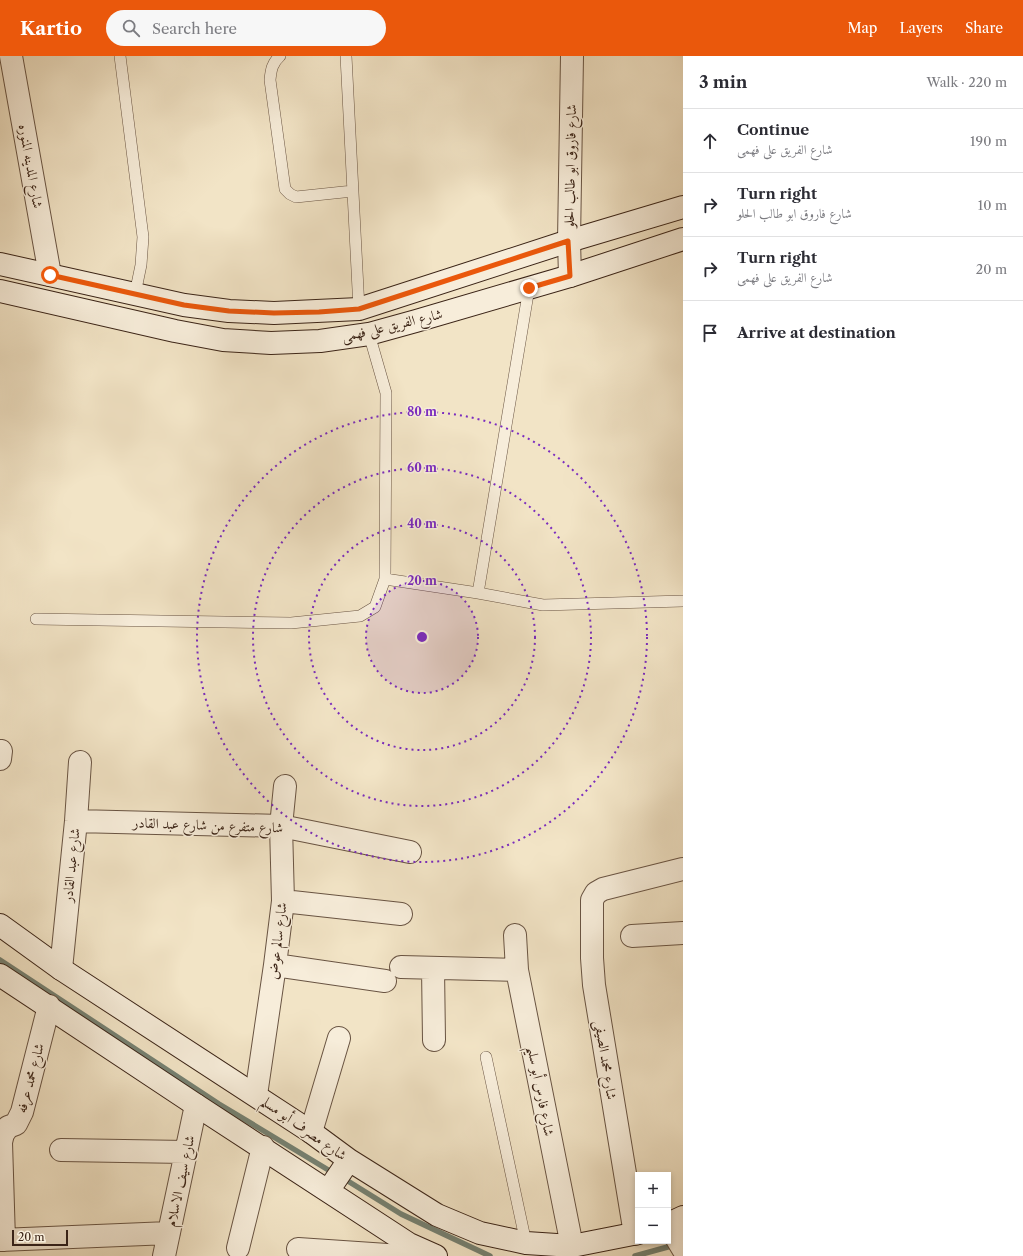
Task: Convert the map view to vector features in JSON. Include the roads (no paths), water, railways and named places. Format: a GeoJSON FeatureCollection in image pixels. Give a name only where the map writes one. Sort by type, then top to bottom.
{"type":"FeatureCollection","features":[{"type":"Feature","properties":{"kind":"street","name":"شارع المدينه المنوره"},"geometry":{"type":"LineString","coordinates":[[11,56],[50,275]]}},
{"type":"Feature","properties":{"kind":"street","name":"شارع فاروق ابو طالب الحلو"},"geometry":{"type":"LineString","coordinates":[[570,276],[568,241],[572,56]]}},
{"type":"Feature","properties":{"kind":"street","name":"شارع الفريق على فهمى"},"geometry":{"type":"LineString","coordinates":[[0,264],[184,305],[229,311],[274,313],[359,309],[568,241],[683,207]]}},
{"type":"Feature","properties":{"kind":"street","name":"شارع الفريق على فهمى"},"geometry":{"type":"LineString","coordinates":[[0,291],[175,331],[223,340],[272,343],[320,341],[369,334],[416,321],[570,276],[683,239]]}},
{"type":"Feature","properties":{"kind":"street","name":"شارع عبد القادر"},"geometry":{"type":"LineString","coordinates":[[61,969],[76,821],[80,762]]}},
{"type":"Feature","properties":{"kind":"street","name":"شارع سالم عوض"},"geometry":{"type":"LineString","coordinates":[[256,1095],[283,901],[281,826],[285,786]]}},
{"type":"Feature","properties":{"kind":"street","name":"شارع متفرع من شارع عبد القادر"},"geometry":{"type":"LineString","coordinates":[[76,821],[281,826],[410,852]]}},
{"type":"Feature","properties":{"kind":"street","name":"شارع محمد الصيفى"},"geometry":{"type":"LineString","coordinates":[[635,1227],[594,985],[592,958],[592,900],[596,893],[603,889],[683,869]]}},
{"type":"Feature","properties":{"kind":"street"},"geometry":{"type":"LineString","coordinates":[[283,901],[401,914]]}},
{"type":"Feature","properties":{"kind":"street","name":"شارع مصرف أبو مسلم"},"geometry":{"type":"LineString","coordinates":[[0,925],[61,969],[312,1132],[338,1177],[409,1244],[436,1256]]}},
{"type":"Feature","properties":{"kind":"street"},"geometry":{"type":"LineString","coordinates":[[632,936],[683,932]]}},
{"type":"Feature","properties":{"kind":"street","name":"شارع فارس أبو سليم"},"geometry":{"type":"LineString","coordinates":[[515,935],[517,970],[572,1246]]}},
{"type":"Feature","properties":{"kind":"street"},"geometry":{"type":"LineString","coordinates":[[275,965],[393,974],[433,968],[517,970]]}},
{"type":"Feature","properties":{"kind":"street"},"geometry":{"type":"LineString","coordinates":[[433,968],[434,1040]]}},
{"type":"Feature","properties":{"kind":"street","name":"شارع مصرف أبو مسلم"},"geometry":{"type":"LineString","coordinates":[[0,975],[263,1148],[437,1214],[480,1233],[526,1243],[572,1246],[635,1233]]}},
{"type":"Feature","properties":{"kind":"street","name":"شارع محمد عرفه"},"geometry":{"type":"LineString","coordinates":[[2,1240],[1,1142],[3,1134],[8,1128],[16,1124],[22,1112],[48,1006]]}},
{"type":"Feature","properties":{"kind":"street"},"geometry":{"type":"LineString","coordinates":[[312,1132],[339,1038]]}},
{"type":"Feature","properties":{"kind":"street","name":"شارع سيف الاسلام"},"geometry":{"type":"LineString","coordinates":[[164,1256],[196,1105]]}},
{"type":"Feature","properties":{"kind":"street"},"geometry":{"type":"LineString","coordinates":[[238,1248],[263,1148]]}},
{"type":"Feature","properties":{"kind":"street"},"geometry":{"type":"LineString","coordinates":[[61,1150],[186,1152]]}},
{"type":"Feature","properties":{"kind":"street"},"geometry":{"type":"LineString","coordinates":[[2,1240],[169,1232]]}},
{"type":"Feature","properties":{"kind":"street"},"geometry":{"type":"LineString","coordinates":[[298,1249],[402,1256]]}},
{"type":"Feature","properties":{"kind":"lane"},"geometry":{"type":"LineString","coordinates":[[120,56],[143,237],[141,265],[135,294]]}},
{"type":"Feature","properties":{"kind":"lane"},"geometry":{"type":"LineString","coordinates":[[280,56],[274,62],[270,80],[286,189],[290,194],[296,197],[353,191]]}},
{"type":"Feature","properties":{"kind":"lane"},"geometry":{"type":"LineString","coordinates":[[346,56],[359,309]]}},
{"type":"Feature","properties":{"kind":"lane"},"geometry":{"type":"LineString","coordinates":[[478,593],[529,288]]}},
{"type":"Feature","properties":{"kind":"lane"},"geometry":{"type":"LineString","coordinates":[[36,619],[292,623],[360,616],[374,608],[385,579],[386,393],[369,334]]}},
{"type":"Feature","properties":{"kind":"lane"},"geometry":{"type":"LineString","coordinates":[[385,579],[478,593],[543,605],[683,601]]}},
{"type":"Feature","properties":{"kind":"lane"},"geometry":{"type":"LineString","coordinates":[[486,1056],[526,1243]]}},
{"type":"Feature","properties":{"kind":"waterway"},"geometry":{"type":"LineString","coordinates":[[0,960],[219,1104],[335,1174]]}},
{"type":"Feature","properties":{"kind":"waterway"},"geometry":{"type":"LineString","coordinates":[[343,1178],[401,1214],[490,1256]]}},
{"type":"Feature","properties":{"kind":"waterway"},"geometry":{"type":"LineString","coordinates":[[635,1256],[675,1245]]}}]}
